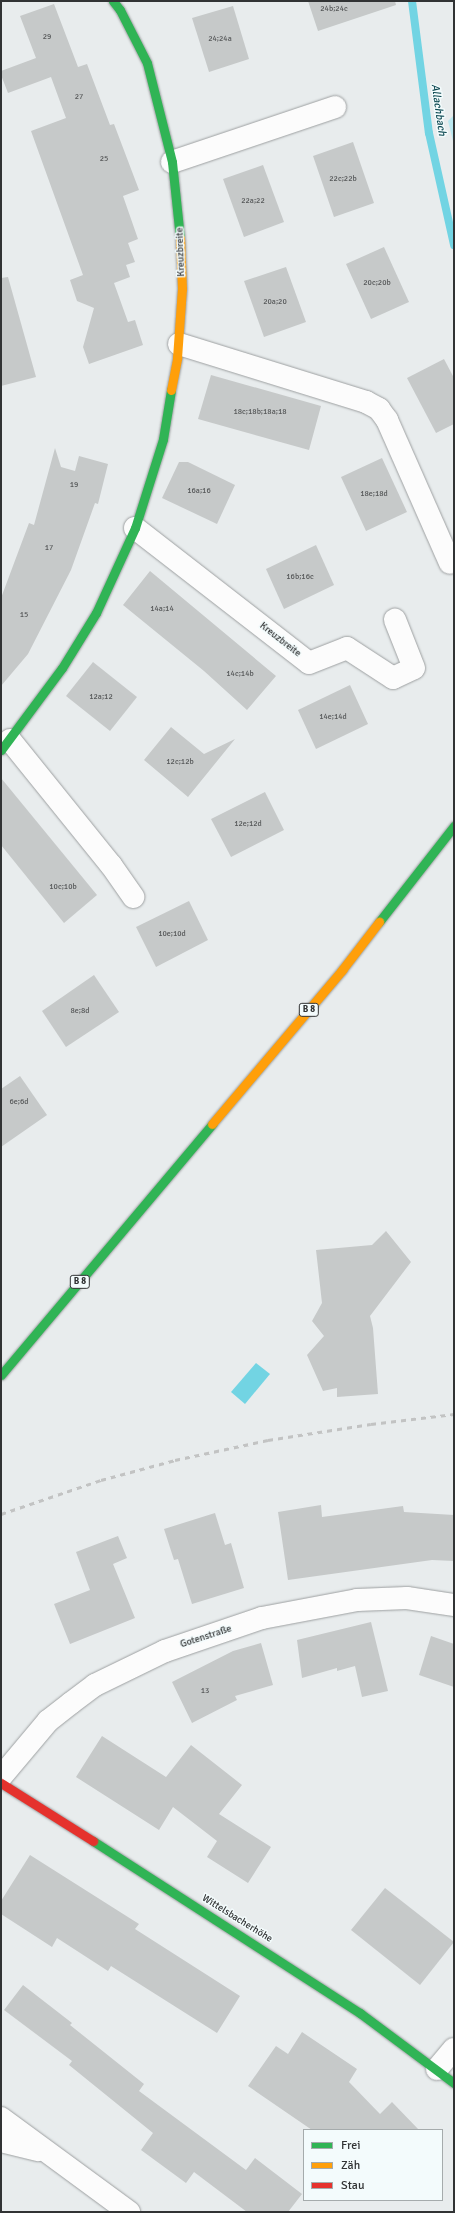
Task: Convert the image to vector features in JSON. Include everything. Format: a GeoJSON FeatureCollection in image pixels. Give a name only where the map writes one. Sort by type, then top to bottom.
{"type":"FeatureCollection","features":[{"type":"Feature","properties":{"kind":"street","name":"Kreuzbreite"},"geometry":{"type":"LineString","coordinates":[[113,1],[120,10],[147,64],[172,162],[180,227],[182,289],[179,344],[163,439],[135,528],[96,614],[62,668],[6,745],[111,866],[133,897]]}},
{"type":"Feature","properties":{"kind":"street"},"geometry":{"type":"LineString","coordinates":[[172,162],[335,107]]}},
{"type":"Feature","properties":{"kind":"street"},"geometry":{"type":"LineString","coordinates":[[179,344],[366,402],[379,409],[387,420],[450,563]]}},
{"type":"Feature","properties":{"kind":"street","name":"Kreuzbreite"},"geometry":{"type":"LineString","coordinates":[[135,528],[309,663],[347,648],[393,678],[414,668],[395,620]]}},
{"type":"Feature","properties":{"kind":"street","name":"B 8"},"geometry":{"type":"LineString","coordinates":[[1,1375],[342,970],[454,826]]}},
{"type":"Feature","properties":{"kind":"street","name":"Gotenstraße"},"geometry":{"type":"LineString","coordinates":[[1,1777],[48,1721],[71,1703],[95,1685],[165,1651],[262,1618],[357,1600],[407,1598],[454,1605]]}},
{"type":"Feature","properties":{"kind":"street","name":"Wittelsbacherhöhe"},"geometry":{"type":"LineString","coordinates":[[1,1783],[268,1952],[360,2013],[454,2083]]}},
{"type":"Feature","properties":{"kind":"street"},"geometry":{"type":"LineString","coordinates":[[437,2069],[454,2049]]}},
{"type":"Feature","properties":{"kind":"street"},"geometry":{"type":"LineString","coordinates":[[1,2118],[129,2212]]}},
{"type":"Feature","properties":{"kind":"street"},"geometry":{"type":"LineString","coordinates":[[1,2141],[47,2152]]}},
{"type":"Feature","properties":{"kind":"shaded area"},"geometry":{"type":"Polygon","coordinates":[[[454,115],[454,145],[448,121],[454,115]]]}},
{"type":"Feature","properties":{"kind":"water"},"geometry":{"type":"Polygon","coordinates":[[[256,1363],[270,1374],[245,1404],[231,1392],[256,1363]]]}},
{"type":"Feature","properties":{"kind":"building"},"geometry":{"type":"Polygon","coordinates":[[[308,1],[395,1],[396,5],[318,31],[308,1]]]}},
{"type":"Feature","properties":{"kind":"building"},"geometry":{"type":"Polygon","coordinates":[[[54,4],[78,67],[87,64],[110,125],[114,124],[139,190],[123,196],[138,239],[128,243],[135,262],[126,265],[130,277],[114,283],[128,322],[135,320],[143,345],[89,364],[83,347],[94,308],[77,301],[70,280],[83,275],[31,131],[66,118],[51,77],[8,93],[1,75],[1,71],[36,58],[20,16],[54,4]]]}},
{"type":"Feature","properties":{"kind":"building"},"geometry":{"type":"Polygon","coordinates":[[[233,6],[249,59],[209,72],[192,18],[233,6]]]}},
{"type":"Feature","properties":{"kind":"building"},"geometry":{"type":"Polygon","coordinates":[[[353,142],[374,203],[334,217],[313,156],[353,142]]]}},
{"type":"Feature","properties":{"kind":"building"},"geometry":{"type":"Polygon","coordinates":[[[263,165],[284,222],[244,237],[223,179],[263,165]]]}},
{"type":"Feature","properties":{"kind":"building"},"geometry":{"type":"Polygon","coordinates":[[[384,247],[409,302],[371,319],[346,264],[384,247]]]}},
{"type":"Feature","properties":{"kind":"building"},"geometry":{"type":"Polygon","coordinates":[[[286,267],[306,322],[264,337],[244,281],[286,267]]]}},
{"type":"Feature","properties":{"kind":"building"},"geometry":{"type":"Polygon","coordinates":[[[8,277],[36,377],[1,386],[1,278],[8,277]]]}},
{"type":"Feature","properties":{"kind":"building"},"geometry":{"type":"Polygon","coordinates":[[[444,359],[454,378],[454,424],[436,433],[407,378],[444,359]]]}},
{"type":"Feature","properties":{"kind":"building"},"geometry":{"type":"Polygon","coordinates":[[[211,375],[321,406],[309,450],[198,419],[211,375]]]}},
{"type":"Feature","properties":{"kind":"building"},"geometry":{"type":"Polygon","coordinates":[[[55,448],[61,467],[75,471],[79,456],[108,464],[98,504],[95,503],[71,570],[28,654],[1,686],[1,598],[29,523],[34,525],[55,448]]]}},
{"type":"Feature","properties":{"kind":"building"},"geometry":{"type":"Polygon","coordinates":[[[382,458],[407,512],[366,531],[341,477],[382,458]]]}},
{"type":"Feature","properties":{"kind":"building"},"geometry":{"type":"Polygon","coordinates":[[[179,462],[188,462],[235,485],[217,524],[162,498],[179,462]]]}},
{"type":"Feature","properties":{"kind":"building"},"geometry":{"type":"Polygon","coordinates":[[[316,545],[334,585],[284,609],[266,569],[316,545]]]}},
{"type":"Feature","properties":{"kind":"building"},"geometry":{"type":"Polygon","coordinates":[[[150,571],[276,676],[247,710],[204,671],[123,605],[150,571]]]}},
{"type":"Feature","properties":{"kind":"building"},"geometry":{"type":"Polygon","coordinates":[[[93,662],[137,697],[110,731],[66,696],[93,662]]]}},
{"type":"Feature","properties":{"kind":"building"},"geometry":{"type":"Polygon","coordinates":[[[350,685],[368,724],[316,749],[298,710],[350,685]]]}},
{"type":"Feature","properties":{"kind":"building"},"geometry":{"type":"Polygon","coordinates":[[[171,727],[204,754],[235,739],[188,797],[144,760],[171,727]]]}},
{"type":"Feature","properties":{"kind":"building"},"geometry":{"type":"Polygon","coordinates":[[[1,778],[97,895],[64,923],[1,845],[1,778]]]}},
{"type":"Feature","properties":{"kind":"building"},"geometry":{"type":"Polygon","coordinates":[[[265,792],[284,830],[231,857],[211,819],[265,792]]]}},
{"type":"Feature","properties":{"kind":"building"},"geometry":{"type":"Polygon","coordinates":[[[189,901],[208,940],[156,967],[136,927],[189,901]]]}},
{"type":"Feature","properties":{"kind":"building"},"geometry":{"type":"Polygon","coordinates":[[[94,975],[119,1012],[66,1047],[42,1011],[94,975]]]}},
{"type":"Feature","properties":{"kind":"building"},"geometry":{"type":"Polygon","coordinates":[[[20,1076],[47,1115],[1,1147],[1,1089],[20,1076]]]}},
{"type":"Feature","properties":{"kind":"building"},"geometry":{"type":"Polygon","coordinates":[[[386,1231],[411,1262],[370,1316],[373,1328],[378,1394],[337,1397],[337,1388],[323,1391],[307,1355],[324,1336],[312,1321],[322,1303],[316,1250],[372,1245],[386,1231]]]}},
{"type":"Feature","properties":{"kind":"building"},"geometry":{"type":"Polygon","coordinates":[[[321,1505],[322,1517],[403,1506],[404,1512],[454,1515],[454,1561],[432,1560],[288,1580],[278,1512],[321,1505]]]}},
{"type":"Feature","properties":{"kind":"building"},"geometry":{"type":"Polygon","coordinates":[[[215,1513],[225,1545],[231,1543],[244,1588],[192,1604],[178,1559],[174,1560],[164,1529],[215,1513]]]}},
{"type":"Feature","properties":{"kind":"building"},"geometry":{"type":"Polygon","coordinates":[[[118,1536],[127,1558],[113,1564],[135,1618],[70,1644],[54,1604],[90,1590],[76,1552],[118,1536]]]}},
{"type":"Feature","properties":{"kind":"building"},"geometry":{"type":"Polygon","coordinates":[[[371,1622],[388,1691],[362,1697],[355,1666],[337,1671],[337,1668],[302,1678],[297,1640],[371,1622]]]}},
{"type":"Feature","properties":{"kind":"building"},"geometry":{"type":"Polygon","coordinates":[[[431,1636],[454,1644],[454,1687],[419,1675],[431,1636]]]}},
{"type":"Feature","properties":{"kind":"building"},"geometry":{"type":"Polygon","coordinates":[[[261,1643],[273,1685],[235,1696],[237,1700],[192,1723],[172,1682],[233,1651],[261,1643]]]}},
{"type":"Feature","properties":{"kind":"building"},"geometry":{"type":"Polygon","coordinates":[[[102,1736],[166,1777],[191,1745],[242,1785],[219,1814],[271,1847],[248,1883],[207,1857],[217,1841],[173,1807],[159,1830],[76,1777],[102,1736]]]}},
{"type":"Feature","properties":{"kind":"building"},"geometry":{"type":"Polygon","coordinates":[[[30,1855],[139,1924],[135,1929],[240,1996],[217,2033],[111,1966],[108,1971],[57,1938],[52,1947],[1,1914],[1,1901],[30,1855]]]}},
{"type":"Feature","properties":{"kind":"building"},"geometry":{"type":"Polygon","coordinates":[[[385,1888],[454,1942],[420,1985],[351,1930],[385,1888]]]}},
{"type":"Feature","properties":{"kind":"building"},"geometry":{"type":"Polygon","coordinates":[[[23,1985],[72,2023],[70,2025],[144,2084],[139,2091],[246,2170],[255,2158],[302,2194],[288,2212],[247,2212],[194,2172],[186,2183],[141,2150],[153,2133],[69,2065],[72,2061],[4,2010],[23,1985]]]}},
{"type":"Feature","properties":{"kind":"building"},"geometry":{"type":"Polygon","coordinates":[[[302,2032],[357,2069],[349,2082],[380,2114],[392,2102],[418,2129],[311,2129],[248,2086],[276,2046],[288,2054],[302,2032]]]}},
{"type":"Feature","properties":{"kind":"waterway","name":"Allachbach"},"geometry":{"type":"LineString","coordinates":[[412,1],[429,133],[454,245]]}},
{"type":"Feature","properties":{"kind":"railway"},"geometry":{"type":"LineString","coordinates":[[1,1514],[101,1480],[175,1460],[268,1440],[371,1424],[454,1414]]}},
{"type":"Feature","properties":{"kind":"traffic: fast"},"geometry":{"type":"LineString","coordinates":[[113,1],[120,10],[147,63],[172,162],[180,238]]}},
{"type":"Feature","properties":{"kind":"traffic: fast"},"geometry":{"type":"LineString","coordinates":[[1,750],[62,668],[96,613],[135,528],[163,439],[171,390]]}},
{"type":"Feature","properties":{"kind":"traffic: fast"},"geometry":{"type":"LineString","coordinates":[[379,922],[454,826]]}},
{"type":"Feature","properties":{"kind":"traffic: fast"},"geometry":{"type":"LineString","coordinates":[[1,1375],[212,1124]]}},
{"type":"Feature","properties":{"kind":"traffic: fast"},"geometry":{"type":"LineString","coordinates":[[93,1841],[360,2013],[454,2083]]}},
{"type":"Feature","properties":{"kind":"traffic: slow"},"geometry":{"type":"LineString","coordinates":[[171,390],[177,358],[182,289],[180,238]]}},
{"type":"Feature","properties":{"kind":"traffic: slow"},"geometry":{"type":"LineString","coordinates":[[212,1124],[342,970],[379,922]]}},
{"type":"Feature","properties":{"kind":"traffic: jam"},"geometry":{"type":"LineString","coordinates":[[1,1783],[93,1841]]}}]}
